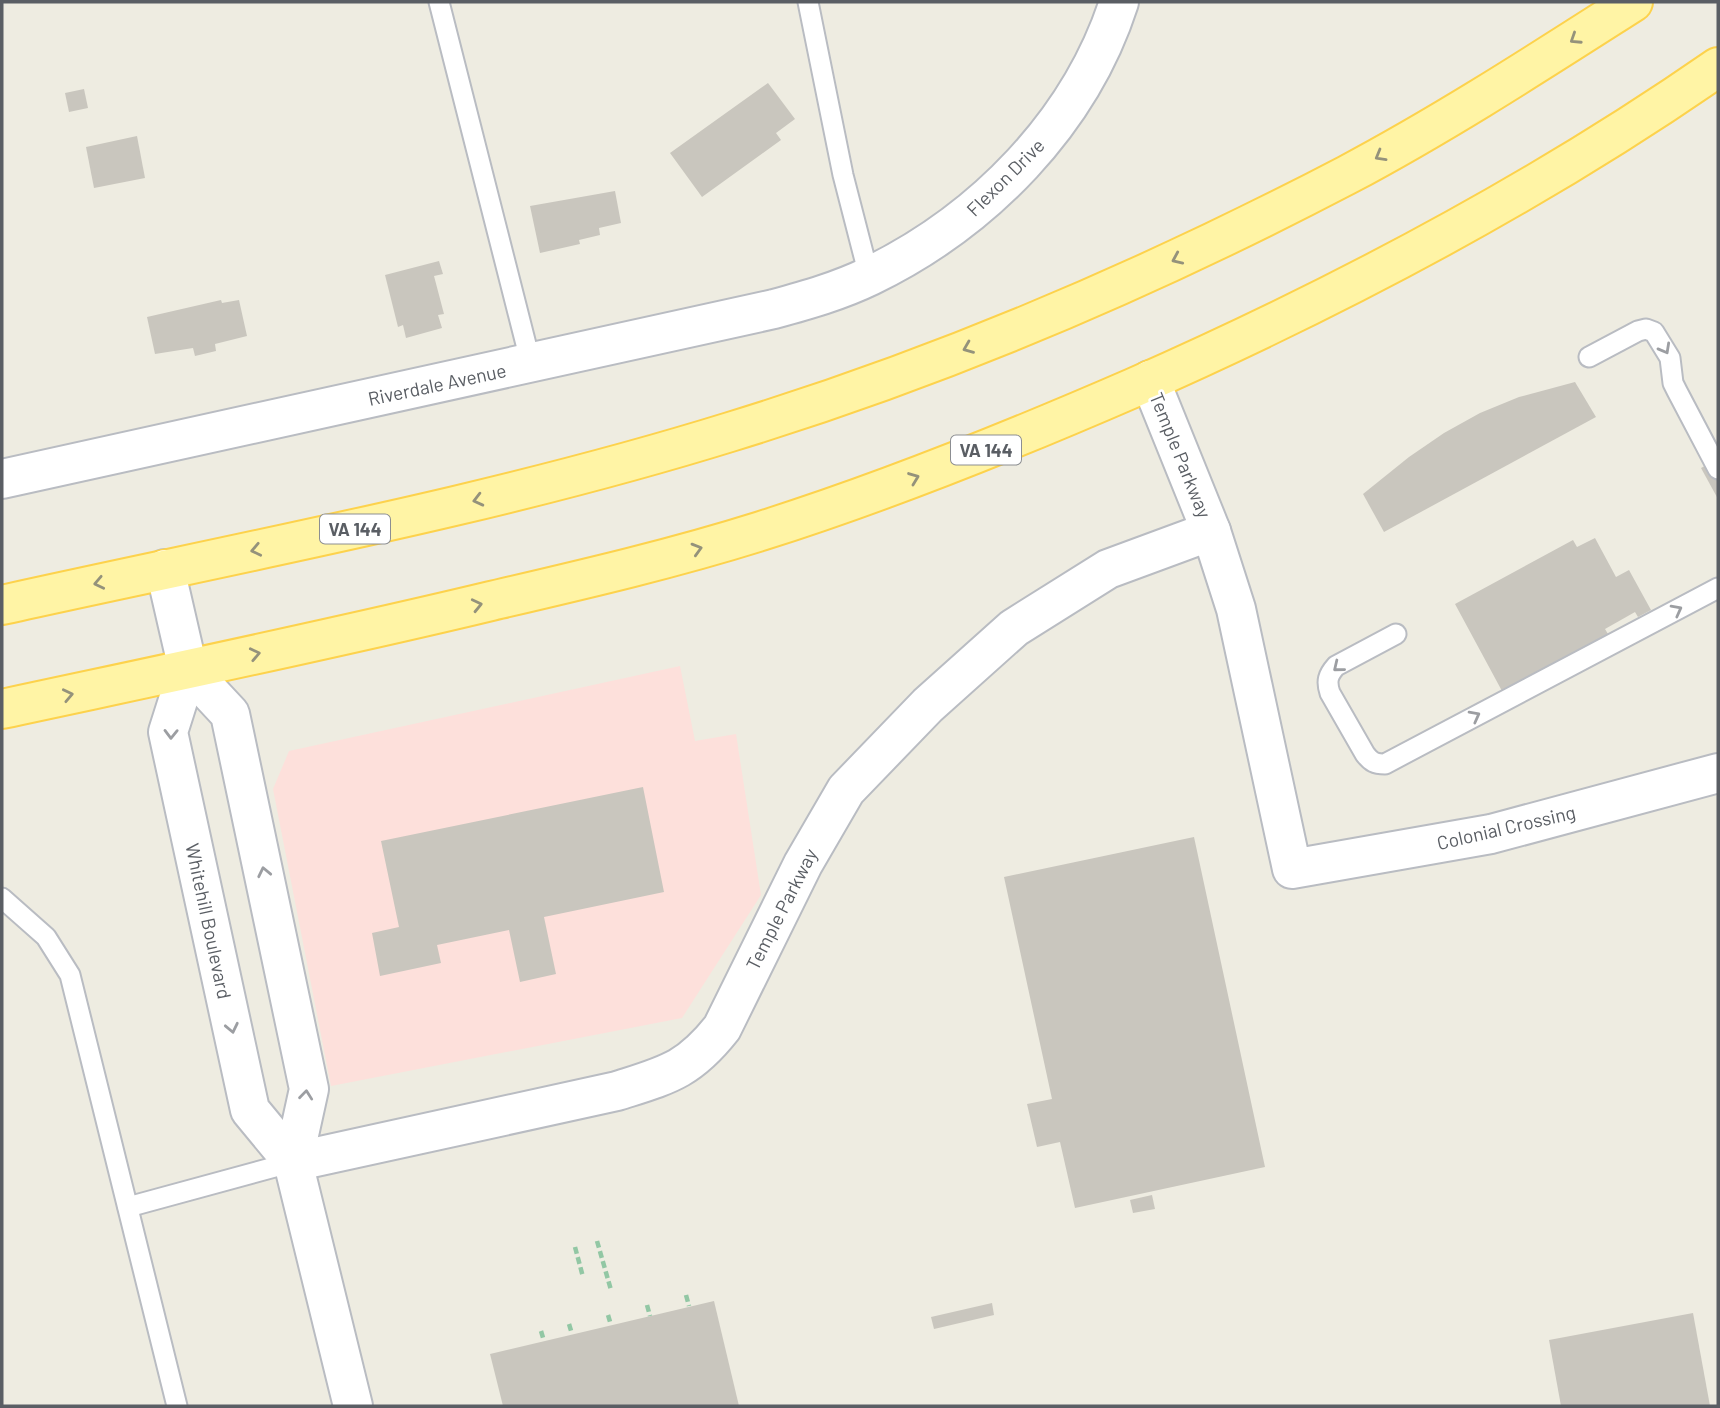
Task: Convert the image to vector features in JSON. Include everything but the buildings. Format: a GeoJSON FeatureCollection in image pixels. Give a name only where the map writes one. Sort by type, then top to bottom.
{"type":"FeatureCollection","features":[{"type":"Feature","properties":{"kind":"main road","name":"VA 144"},"geometry":{"type":"LineString","coordinates":[[2,605],[376,525],[594,472],[734,431],[921,367],[1038,321],[1210,244],[1351,173],[1515,77],[1633,2]]}},
{"type":"Feature","properties":{"kind":"main road","name":"VA 144"},"geometry":{"type":"LineString","coordinates":[[2,709],[398,623],[602,575],[760,531],[910,480],[1050,424],[1150,380],[1370,276],[1539,182],[1718,67]]}},
{"type":"Feature","properties":{"kind":"street","name":"Flexon Drive"},"geometry":{"type":"LineString","coordinates":[[869,276],[925,245],[955,224],[1020,168],[1052,129],[1087,73],[1119,2]]}},
{"type":"Feature","properties":{"kind":"street","name":"Riverdale Avenue"},"geometry":{"type":"LineString","coordinates":[[2,479],[774,309],[823,295],[869,276]]}},
{"type":"Feature","properties":{"kind":"street","name":"Temple Parkway"},"geometry":{"type":"LineString","coordinates":[[1150,380],[1211,531],[1236,609],[1292,869]]}},
{"type":"Feature","properties":{"kind":"street","name":"Temple Parkway"},"geometry":{"type":"LineString","coordinates":[[293,1162],[617,1091],[669,1074],[691,1061],[705,1050],[722,1028],[803,864],[846,790],[928,705],[1014,628],[1108,569],[1211,531]]}},
{"type":"Feature","properties":{"kind":"street"},"geometry":{"type":"LineString","coordinates":[[165,569],[188,669]]}},
{"type":"Feature","properties":{"kind":"street","name":"Whitehill Boulevard"},"geometry":{"type":"LineString","coordinates":[[293,1162],[309,1089],[240,759],[230,714],[188,669],[168,732],[250,1110],[293,1162],[353,1406]]}},
{"type":"Feature","properties":{"kind":"street","name":"Colonial Crossing"},"geometry":{"type":"LineString","coordinates":[[1292,869],[1491,834],[1718,773]]}},
{"type":"Feature","properties":{"kind":"lane"},"geometry":{"type":"LineString","coordinates":[[439,2],[531,364]]}},
{"type":"Feature","properties":{"kind":"lane"},"geometry":{"type":"LineString","coordinates":[[808,2],[843,175],[869,276]]}},
{"type":"Feature","properties":{"kind":"lane"},"geometry":{"type":"LineString","coordinates":[[1589,357],[1638,331],[1654,331],[1670,358],[1676,391],[1718,468]]}},
{"type":"Feature","properties":{"kind":"lane"},"geometry":{"type":"LineString","coordinates":[[1396,634],[1336,666],[1328,674],[1330,693],[1364,754],[1370,762],[1377,764],[1385,764],[1718,588]]}},
{"type":"Feature","properties":{"kind":"lane"},"geometry":{"type":"LineString","coordinates":[[2,898],[46,937],[70,975],[177,1406]]}},
{"type":"Feature","properties":{"kind":"lane"},"geometry":{"type":"LineString","coordinates":[[128,1207],[293,1162]]}},
{"type":"Feature","properties":{"kind":"path"},"geometry":{"type":"LineString","coordinates":[[597,1241],[611,1290]]}},
{"type":"Feature","properties":{"kind":"path"},"geometry":{"type":"LineString","coordinates":[[575,1247],[583,1277]]}},
{"type":"Feature","properties":{"kind":"path"},"geometry":{"type":"LineString","coordinates":[[686,1295],[689,1306]]}},
{"type":"Feature","properties":{"kind":"path"},"geometry":{"type":"LineString","coordinates":[[647,1305],[650,1316]]}},
{"type":"Feature","properties":{"kind":"path"},"geometry":{"type":"LineString","coordinates":[[608,1315],[611,1325]]}},
{"type":"Feature","properties":{"kind":"path"},"geometry":{"type":"LineString","coordinates":[[569,1324],[572,1334]]}},
{"type":"Feature","properties":{"kind":"path"},"geometry":{"type":"LineString","coordinates":[[541,1331],[544,1341]]}},
{"type":"Feature","properties":{"kind":"shaded area"},"geometry":{"type":"Polygon","coordinates":[[[680,666],[695,741],[736,734],[761,895],[682,1018],[331,1086],[273,789],[289,751],[680,666]]]}}]}
